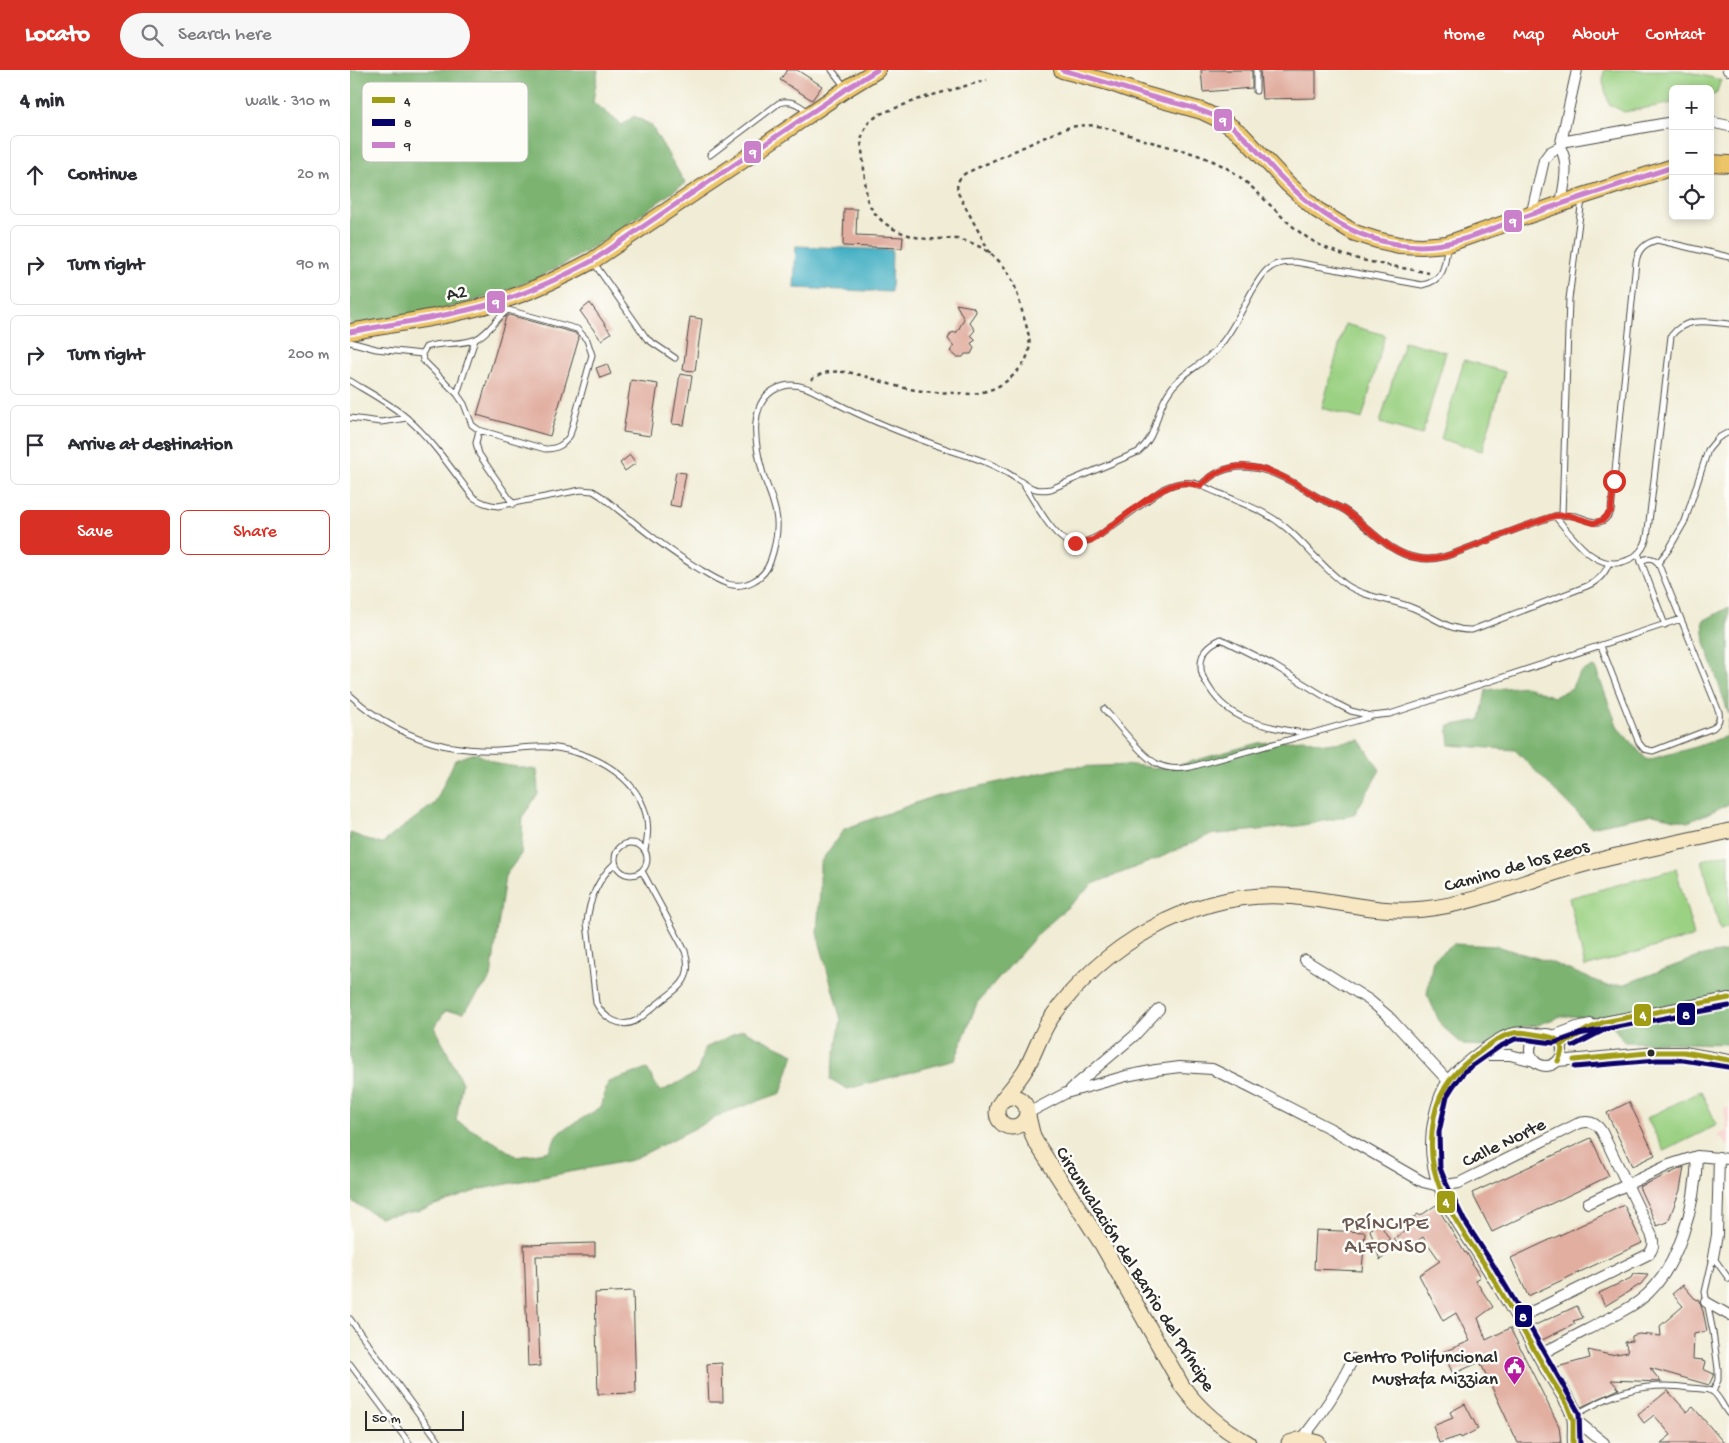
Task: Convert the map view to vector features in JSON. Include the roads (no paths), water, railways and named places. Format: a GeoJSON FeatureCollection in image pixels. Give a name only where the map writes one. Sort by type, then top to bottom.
{"type":"FeatureCollection","features":[{"type":"Feature","properties":{"kind":"main road","name":"A2"},"geometry":{"type":"LineString","coordinates":[[350,332],[496,302],[546,284],[592,261],[846,89],[878,70]]}},
{"type":"Feature","properties":{"kind":"main road"},"geometry":{"type":"LineString","coordinates":[[1072,72],[1202,111],[1223,121],[1241,134],[1288,184],[1317,210],[1355,233],[1399,245],[1447,244],[1531,216],[1582,196],[1669,168]]}},
{"type":"Feature","properties":{"kind":"main road"},"geometry":{"type":"LineString","coordinates":[[1714,163],[1729,164]]}},
{"type":"Feature","properties":{"kind":"street"},"geometry":{"type":"LineString","coordinates":[[1561,204],[1566,167],[1561,144],[1578,70]]}},
{"type":"Feature","properties":{"kind":"street"},"geometry":{"type":"LineString","coordinates":[[1531,216],[1544,160],[1550,152],[1561,144],[1669,123]]}},
{"type":"Feature","properties":{"kind":"street"},"geometry":{"type":"LineString","coordinates":[[1714,123],[1729,126]]}},
{"type":"Feature","properties":{"kind":"street","name":"Camino de los Reos"},"geometry":{"type":"LineString","coordinates":[[1002,1100],[1026,1069],[1050,1020],[1063,1002],[1088,976],[1127,944],[1185,912],[1228,900],[1272,896],[1314,899],[1378,910],[1421,910],[1443,907],[1488,896],[1524,882],[1570,868],[1729,831]]}},
{"type":"Feature","properties":{"kind":"street"},"geometry":{"type":"LineString","coordinates":[[1305,960],[1370,1000],[1388,1016],[1448,1081]]}},
{"type":"Feature","properties":{"kind":"street"},"geometry":{"type":"LineString","coordinates":[[1604,1443],[1572,1417],[1517,1319],[1486,1267],[1457,1224],[1438,1186],[1433,1170],[1431,1131],[1440,1093],[1460,1066],[1495,1040],[1513,1032],[1531,1032],[1554,1036],[1577,1027],[1729,998]]}},
{"type":"Feature","properties":{"kind":"street"},"geometry":{"type":"LineString","coordinates":[[1066,1093],[1134,1036],[1159,1009]]}},
{"type":"Feature","properties":{"kind":"street"},"geometry":{"type":"LineString","coordinates":[[1561,1045],[1604,1022]]}},
{"type":"Feature","properties":{"kind":"street"},"geometry":{"type":"LineString","coordinates":[[1534,1061],[1530,1048],[1534,1040],[1542,1035]]}},
{"type":"Feature","properties":{"kind":"street"},"geometry":{"type":"LineString","coordinates":[[1554,1036],[1561,1045],[1562,1053],[1558,1061]]}},
{"type":"Feature","properties":{"kind":"street"},"geometry":{"type":"LineString","coordinates":[[1476,1055],[1510,1056],[1534,1061],[1544,1066],[1558,1061],[1658,1052],[1684,1052],[1729,1060]]}},
{"type":"Feature","properties":{"kind":"street"},"geometry":{"type":"LineString","coordinates":[[1027,1110],[1066,1093],[1156,1070],[1180,1067],[1212,1069],[1331,1129],[1423,1182],[1438,1186]]}},
{"type":"Feature","properties":{"kind":"street","name":"Camino de los Reos"},"geometry":{"type":"LineString","coordinates":[[1026,1069],[1027,1110]]}},
{"type":"Feature","properties":{"kind":"street"},"geometry":{"type":"LineString","coordinates":[[1014,1096],[1021,1098],[1027,1110],[1025,1122],[1014,1128],[1006,1126],[999,1120],[997,1110],[1002,1100],[1014,1096]]}},
{"type":"Feature","properties":{"kind":"street","name":"Circunvalación del Barrio del Príncipe"},"geometry":{"type":"LineString","coordinates":[[1027,1110],[1032,1133],[1040,1149],[1103,1246],[1182,1386],[1208,1415],[1248,1443]]}},
{"type":"Feature","properties":{"kind":"street","name":"Calle Norte"},"geometry":{"type":"LineString","coordinates":[[1438,1186],[1459,1183],[1584,1122],[1591,1122],[1598,1126],[1654,1240],[1652,1250],[1649,1254],[1517,1319]]}},
{"type":"Feature","properties":{"kind":"street","name":"Circunvalación del Barrio del Príncipe"},"geometry":{"type":"LineString","coordinates":[[1014,1128],[1040,1149]]}},
{"type":"Feature","properties":{"kind":"street"},"geometry":{"type":"LineString","coordinates":[[1538,1356],[1632,1306],[1655,1286],[1667,1268],[1686,1226],[1695,1191],[1697,1156]]}},
{"type":"Feature","properties":{"kind":"street"},"geometry":{"type":"LineString","coordinates":[[1588,1203],[1669,1164],[1697,1156],[1724,1158],[1717,1236],[1713,1257]]}},
{"type":"Feature","properties":{"kind":"street"},"geometry":{"type":"LineString","coordinates":[[1706,1302],[1729,1316]]}},
{"type":"Feature","properties":{"kind":"street"},"geometry":{"type":"LineString","coordinates":[[1296,1441],[1320,1416],[1335,1394],[1353,1359]]}},
{"type":"Feature","properties":{"kind":"street"},"geometry":{"type":"LineString","coordinates":[[1572,1417],[1573,1443]]}},
{"type":"Feature","properties":{"kind":"street"},"geometry":{"type":"LineString","coordinates":[[1296,1441],[1318,1443]]}},
{"type":"Feature","properties":{"kind":"lane"},"geometry":{"type":"LineString","coordinates":[[832,70],[846,89]]}},
{"type":"Feature","properties":{"kind":"lane"},"geometry":{"type":"LineString","coordinates":[[1256,70],[1256,91]]}},
{"type":"Feature","properties":{"kind":"lane"},"geometry":{"type":"LineString","coordinates":[[710,155],[779,103],[784,101],[793,102],[811,114]]}},
{"type":"Feature","properties":{"kind":"lane"},"geometry":{"type":"LineString","coordinates":[[1562,515],[1568,299],[1582,196]]}},
{"type":"Feature","properties":{"kind":"lane"},"geometry":{"type":"LineString","coordinates":[[1200,486],[1209,476],[1226,468],[1240,466],[1270,472],[1292,480],[1318,497],[1345,510],[1386,544],[1402,553],[1426,559],[1450,555],[1554,516],[1576,516],[1594,523],[1606,518],[1611,511],[1636,262],[1639,252],[1646,244],[1657,240],[1729,257]]}},
{"type":"Feature","properties":{"kind":"lane"},"geometry":{"type":"LineString","coordinates":[[1023,484],[1036,490],[1051,490],[1138,452],[1145,446],[1154,433],[1161,406],[1173,386],[1189,370],[1216,350],[1228,334],[1260,277],[1276,264],[1294,262],[1416,284],[1434,281],[1441,275],[1445,265],[1447,244]]}},
{"type":"Feature","properties":{"kind":"lane"},"geometry":{"type":"LineString","coordinates":[[592,261],[646,339],[675,358]]}},
{"type":"Feature","properties":{"kind":"lane"},"geometry":{"type":"LineString","coordinates":[[508,310],[577,329],[587,340],[592,356],[570,435],[562,445],[556,448],[545,449],[479,430],[472,425],[464,404],[457,394],[423,360],[422,354],[426,347],[475,340],[491,328],[502,314],[508,310]]}},
{"type":"Feature","properties":{"kind":"lane"},"geometry":{"type":"LineString","coordinates":[[1554,516],[1578,544],[1592,556],[1603,562],[1618,563],[1627,560],[1642,549],[1647,538],[1671,336],[1680,327],[1691,322],[1729,324]]}},
{"type":"Feature","properties":{"kind":"lane"},"geometry":{"type":"LineString","coordinates":[[457,394],[475,340]]}},
{"type":"Feature","properties":{"kind":"lane"},"geometry":{"type":"LineString","coordinates":[[350,342],[376,349],[422,354]]}},
{"type":"Feature","properties":{"kind":"lane"},"geometry":{"type":"LineString","coordinates":[[350,381],[407,418],[435,446],[478,501],[491,506],[513,504],[581,490],[593,491],[655,540],[692,565],[726,583],[741,585],[749,583],[763,575],[768,569],[774,547],[777,521],[759,454],[756,413],[764,398],[778,388],[795,385],[804,386],[884,425],[988,463],[1018,479],[1049,524],[1066,542],[1075,543],[1093,540],[1163,488],[1178,483],[1193,484],[1256,508],[1277,520],[1347,585],[1361,592],[1412,608],[1459,630],[1472,630],[1587,586],[1604,575],[1609,563]]}},
{"type":"Feature","properties":{"kind":"lane"},"geometry":{"type":"LineString","coordinates":[[350,418],[381,422],[407,418]]}},
{"type":"Feature","properties":{"kind":"lane"},"geometry":{"type":"LineString","coordinates":[[479,430],[476,442],[480,454],[513,504]]}},
{"type":"Feature","properties":{"kind":"lane"},"geometry":{"type":"LineString","coordinates":[[1658,564],[1670,549],[1684,521],[1708,450],[1718,438],[1729,432]]}},
{"type":"Feature","properties":{"kind":"lane"},"geometry":{"type":"LineString","coordinates":[[1638,553],[1665,625]]}},
{"type":"Feature","properties":{"kind":"lane"},"geometry":{"type":"LineString","coordinates":[[1601,646],[1639,744],[1644,749],[1653,750],[1713,728],[1719,721],[1719,712],[1658,564],[1653,559],[1648,558],[1641,562]]}},
{"type":"Feature","properties":{"kind":"lane"},"geometry":{"type":"LineString","coordinates":[[1104,709],[1146,757],[1158,765],[1174,769],[1192,767],[1372,716],[1390,714],[1681,619]]}},
{"type":"Feature","properties":{"kind":"lane"},"geometry":{"type":"LineString","coordinates":[[1308,734],[1252,722],[1231,712],[1211,691],[1201,672],[1201,660],[1208,646],[1221,639],[1273,665],[1337,704],[1351,711],[1372,716]]}},
{"type":"Feature","properties":{"kind":"lane"},"geometry":{"type":"LineString","coordinates":[[350,695],[366,710],[395,728],[410,735],[444,745],[479,750],[547,747],[571,751],[594,759],[622,777],[639,795],[648,819],[648,840],[645,850],[648,861],[642,871],[637,874],[626,875],[617,868],[615,863],[616,851],[625,844],[636,843],[645,850]]}},
{"type":"Feature","properties":{"kind":"lane"},"geometry":{"type":"LineString","coordinates":[[615,863],[607,870],[595,889],[588,911],[587,923],[596,1003],[608,1018],[622,1023],[636,1021],[681,984],[687,970],[685,951],[642,871]]}},
{"type":"Feature","properties":{"kind":"lane"},"geometry":{"type":"LineString","coordinates":[[1713,1257],[1729,1279]]}},
{"type":"Feature","properties":{"kind":"lane"},"geometry":{"type":"LineString","coordinates":[[1713,1257],[1706,1281],[1706,1302],[1713,1332],[1718,1368],[1718,1380],[1713,1392]]}},
{"type":"Feature","properties":{"kind":"lane"},"geometry":{"type":"LineString","coordinates":[[350,1319],[440,1443]]}},
{"type":"Feature","properties":{"kind":"lane"},"geometry":{"type":"LineString","coordinates":[[350,1364],[409,1443]]}},
{"type":"Feature","properties":{"kind":"lane"},"geometry":{"type":"LineString","coordinates":[[1572,1417],[1606,1398],[1649,1386],[1709,1390],[1713,1392],[1729,1414]]}},
{"type":"Feature","properties":{"kind":"water"},"geometry":{"type":"Polygon","coordinates":[[[796,246],[892,250],[891,292],[794,288],[796,246]]]}},
{"type":"Feature","properties":{"kind":"place","name":"Centro Polifuncional Mustafa Mizzian"},"geometry":{"type":"Point","coordinates":[1514,1385]}},
{"type":"Feature","properties":{"kind":"district","name":"PRÍNCIPE ALFONSO"},"geometry":{"type":"Point","coordinates":[1386,1234]}}]}
